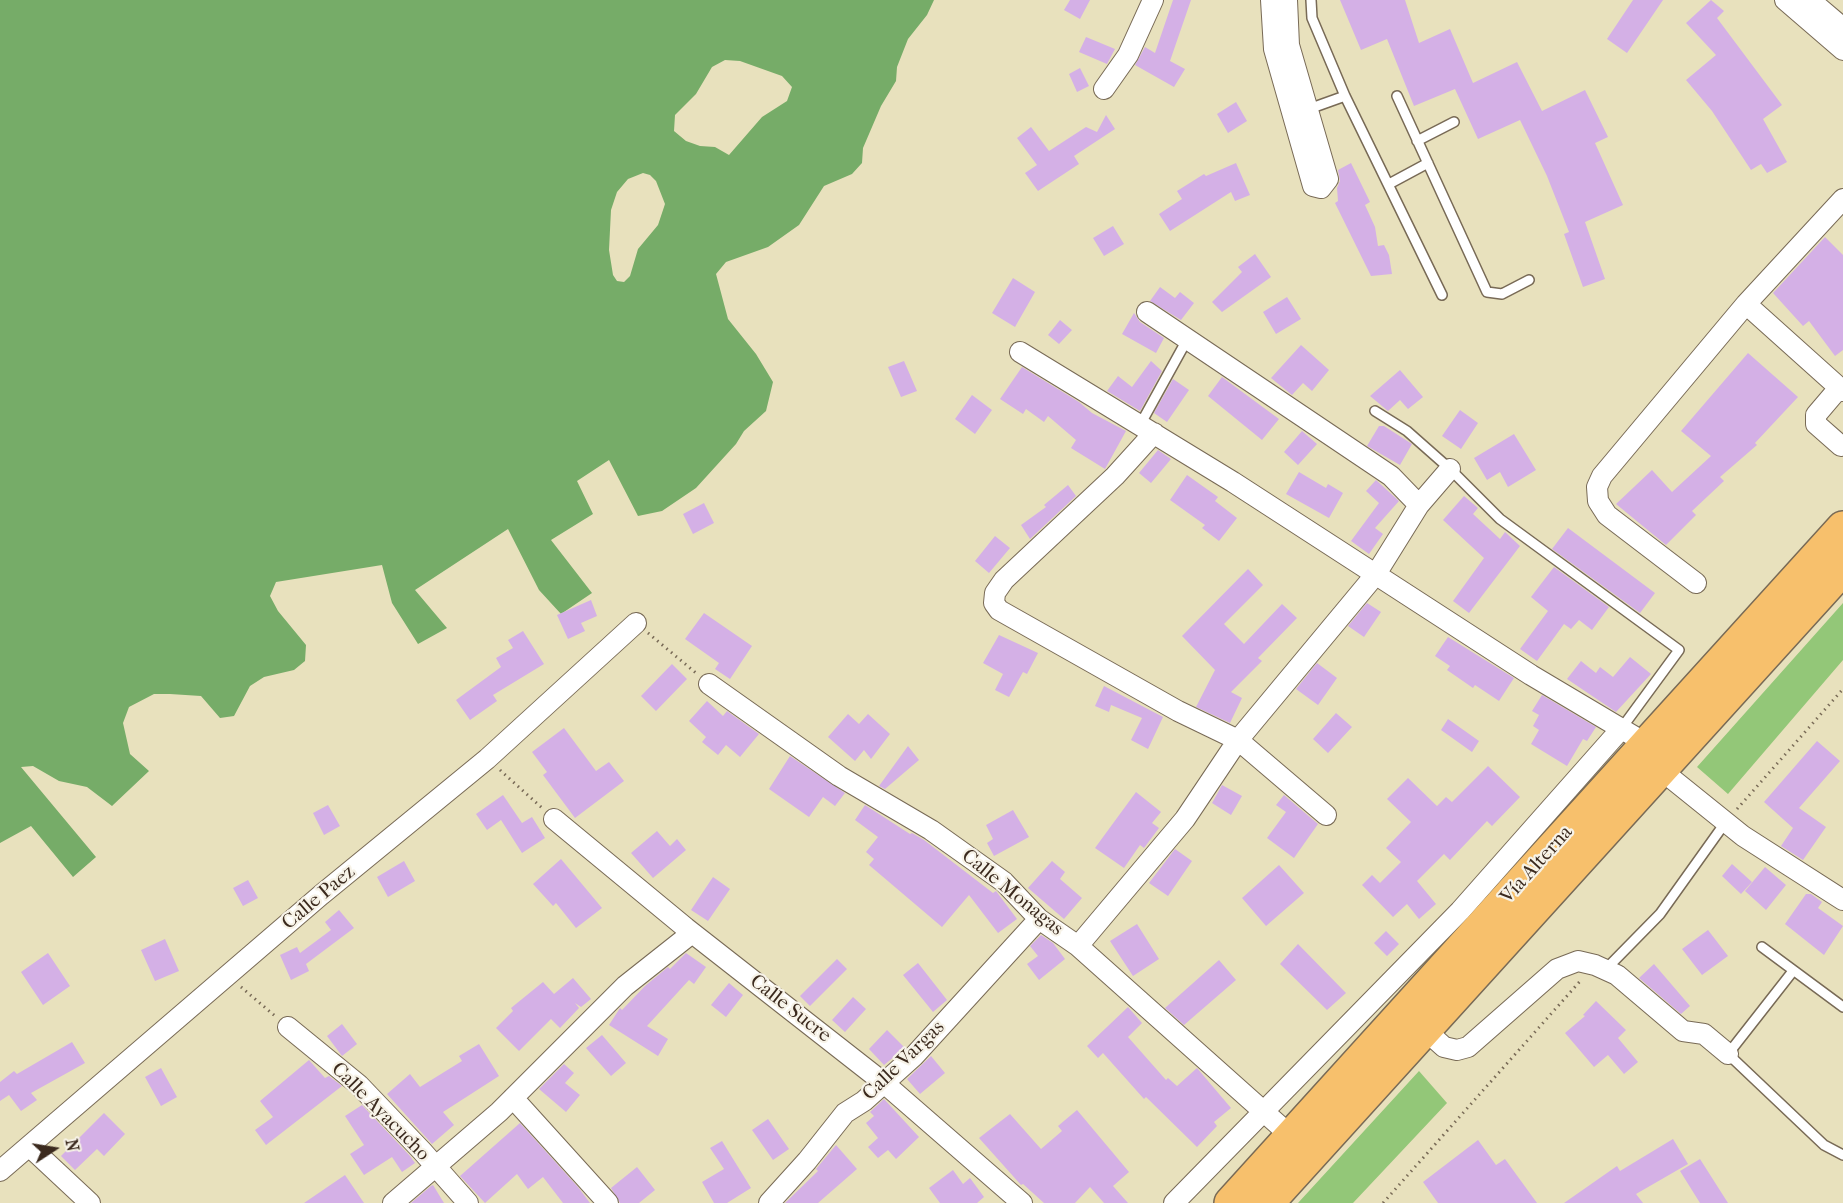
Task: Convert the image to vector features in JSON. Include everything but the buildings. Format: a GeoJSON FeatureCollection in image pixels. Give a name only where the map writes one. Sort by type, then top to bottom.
{"type":"FeatureCollection","features":[{"type":"Feature","properties":{"kind":"highway","name":"Vía Alterna"},"geometry":{"type":"LineString","coordinates":[[1231,1203],[1843,528]]}},
{"type":"Feature","properties":{"kind":"highway","name":"Vía Alterna"},"geometry":{"type":"LineString","coordinates":[[1267,1203],[1424,1029],[1643,747],[1843,568]]}},
{"type":"Feature","properties":{"kind":"street"},"geometry":{"type":"LineString","coordinates":[[1104,89],[1128,55],[1153,0]]}},
{"type":"Feature","properties":{"kind":"street"},"geometry":{"type":"LineString","coordinates":[[1271,0],[1274,49],[1300,112]]}},
{"type":"Feature","properties":{"kind":"street"},"geometry":{"type":"LineString","coordinates":[[1287,0],[1289,45],[1300,112]]}},
{"type":"Feature","properties":{"kind":"street"},"geometry":{"type":"LineString","coordinates":[[1785,0],[1843,50]]}},
{"type":"Feature","properties":{"kind":"street"},"geometry":{"type":"LineString","coordinates":[[1810,0],[1843,28]]}},
{"type":"Feature","properties":{"kind":"street"},"geometry":{"type":"LineString","coordinates":[[1696,583],[1607,515],[1598,501],[1597,487],[1602,476],[1746,304],[1843,200]]}},
{"type":"Feature","properties":{"kind":"street"},"geometry":{"type":"LineString","coordinates":[[1746,304],[1841,390],[1816,415],[1816,424],[1841,446]]}},
{"type":"Feature","properties":{"kind":"street"},"geometry":{"type":"LineString","coordinates":[[1147,312],[1391,476],[1419,505]]}},
{"type":"Feature","properties":{"kind":"street"},"geometry":{"type":"LineString","coordinates":[[1020,352],[1376,573],[1643,747],[1725,823],[1843,900]]}},
{"type":"Feature","properties":{"kind":"street"},"geometry":{"type":"LineString","coordinates":[[1147,429],[1115,476],[1004,580],[995,593],[994,603],[999,610],[1138,689],[1238,740],[1326,815]]}},
{"type":"Feature","properties":{"kind":"street"},"geometry":{"type":"LineString","coordinates":[[1078,946],[1185,819],[1238,740],[1376,573],[1419,505],[1450,469]]}},
{"type":"Feature","properties":{"kind":"street","name":"Calle Paez"},"geometry":{"type":"LineString","coordinates":[[0,1171],[321,895],[487,759],[636,623]]}},
{"type":"Feature","properties":{"kind":"street","name":"Calle Monagas"},"geometry":{"type":"LineString","coordinates":[[709,684],[839,776],[931,830],[1004,882],[1039,919],[1078,946],[1291,1136]]}},
{"type":"Feature","properties":{"kind":"street"},"geometry":{"type":"LineString","coordinates":[[1174,1203],[1460,911],[1643,747]]}},
{"type":"Feature","properties":{"kind":"street","name":"Calle Sucre"},"geometry":{"type":"LineString","coordinates":[[554,819],[692,933],[884,1083],[1022,1203]]}},
{"type":"Feature","properties":{"kind":"street","name":"Calle Vargas"},"geometry":{"type":"LineString","coordinates":[[769,1203],[807,1161],[845,1113],[914,1056],[1039,919]]}},
{"type":"Feature","properties":{"kind":"street"},"geometry":{"type":"LineString","coordinates":[[393,1203],[436,1168],[513,1098],[625,986],[692,933]]}},
{"type":"Feature","properties":{"kind":"street"},"geometry":{"type":"LineString","coordinates":[[1424,1029],[1444,1047],[1457,1050],[1468,1047],[1557,969],[1578,961],[1601,967],[1626,982],[1683,1031],[1704,1034],[1728,1054]]}},
{"type":"Feature","properties":{"kind":"street","name":"Calle Ayacucho"},"geometry":{"type":"LineString","coordinates":[[288,1027],[358,1085],[468,1203]]}},
{"type":"Feature","properties":{"kind":"street"},"geometry":{"type":"LineString","coordinates":[[513,1098],[608,1203]]}},
{"type":"Feature","properties":{"kind":"street"},"geometry":{"type":"LineString","coordinates":[[30,1147],[90,1203]]}},
{"type":"Feature","properties":{"kind":"lane"},"geometry":{"type":"LineString","coordinates":[[1311,0],[1312,18],[1345,96],[1442,295]]}},
{"type":"Feature","properties":{"kind":"lane"},"geometry":{"type":"LineString","coordinates":[[1300,112],[1345,96]]}},
{"type":"Feature","properties":{"kind":"lane"},"geometry":{"type":"LineString","coordinates":[[1397,96],[1487,292],[1502,294],[1529,280]]}},
{"type":"Feature","properties":{"kind":"lane"},"geometry":{"type":"LineString","coordinates":[[1417,141],[1454,122]]}},
{"type":"Feature","properties":{"kind":"lane"},"geometry":{"type":"LineString","coordinates":[[1389,184],[1428,163]]}},
{"type":"Feature","properties":{"kind":"lane"},"geometry":{"type":"LineString","coordinates":[[1147,429],[1188,338]]}},
{"type":"Feature","properties":{"kind":"lane"},"geometry":{"type":"LineString","coordinates":[[1375,411],[1407,431],[1450,469],[1500,519],[1679,650],[1643,747]]}},
{"type":"Feature","properties":{"kind":"lane"},"geometry":{"type":"LineString","coordinates":[[1601,967],[1660,914],[1725,823]]}},
{"type":"Feature","properties":{"kind":"lane"},"geometry":{"type":"LineString","coordinates":[[1762,947],[1843,1007]]}},
{"type":"Feature","properties":{"kind":"lane"},"geometry":{"type":"LineString","coordinates":[[1793,971],[1728,1054],[1824,1144],[1843,1155]]}},
{"type":"Feature","properties":{"kind":"path"},"geometry":{"type":"LineString","coordinates":[[636,623],[709,684]]}},
{"type":"Feature","properties":{"kind":"path"},"geometry":{"type":"LineString","coordinates":[[1725,823],[1843,689]]}},
{"type":"Feature","properties":{"kind":"path"},"geometry":{"type":"LineString","coordinates":[[487,759],[554,819]]}},
{"type":"Feature","properties":{"kind":"path"},"geometry":{"type":"LineString","coordinates":[[1383,1203],[1601,967]]}},
{"type":"Feature","properties":{"kind":"path"},"geometry":{"type":"LineString","coordinates":[[228,975],[288,1027]]}},
{"type":"Feature","properties":{"kind":"green space"},"geometry":{"type":"Polygon","coordinates":[[[0,0],[934,0],[927,15],[908,39],[897,67],[896,81],[881,106],[863,148],[862,163],[852,174],[824,186],[799,225],[768,247],[726,262],[716,274],[728,319],[756,354],[773,382],[766,411],[744,431],[736,444],[696,488],[662,511],[638,516],[609,460],[577,481],[593,514],[551,540],[592,593],[561,614],[539,590],[508,529],[415,590],[447,628],[418,644],[392,603],[382,565],[276,582],[270,596],[278,611],[306,645],[305,661],[294,670],[264,677],[250,686],[234,716],[220,718],[201,696],[154,694],[129,707],[123,723],[130,754],[149,771],[112,806],[87,787],[59,781],[33,766],[21,767],[96,857],[73,877],[31,826],[0,843],[0,0]],[[725,60],[712,67],[696,94],[675,115],[674,131],[686,141],[700,146],[715,147],[729,155],[762,117],[787,101],[792,87],[782,76],[740,61],[725,60]],[[643,173],[628,179],[617,192],[611,210],[609,250],[613,275],[617,281],[624,282],[630,276],[638,249],[658,225],[665,204],[656,181],[650,175],[643,173]]]}},
{"type":"Feature","properties":{"kind":"green space"},"geometry":{"type":"Polygon","coordinates":[[[1843,603],[1843,660],[1728,794],[1697,767],[1843,603]]]}},
{"type":"Feature","properties":{"kind":"green space"},"geometry":{"type":"Polygon","coordinates":[[[1419,1071],[1447,1103],[1353,1203],[1298,1203],[1419,1071]]]}}]}
